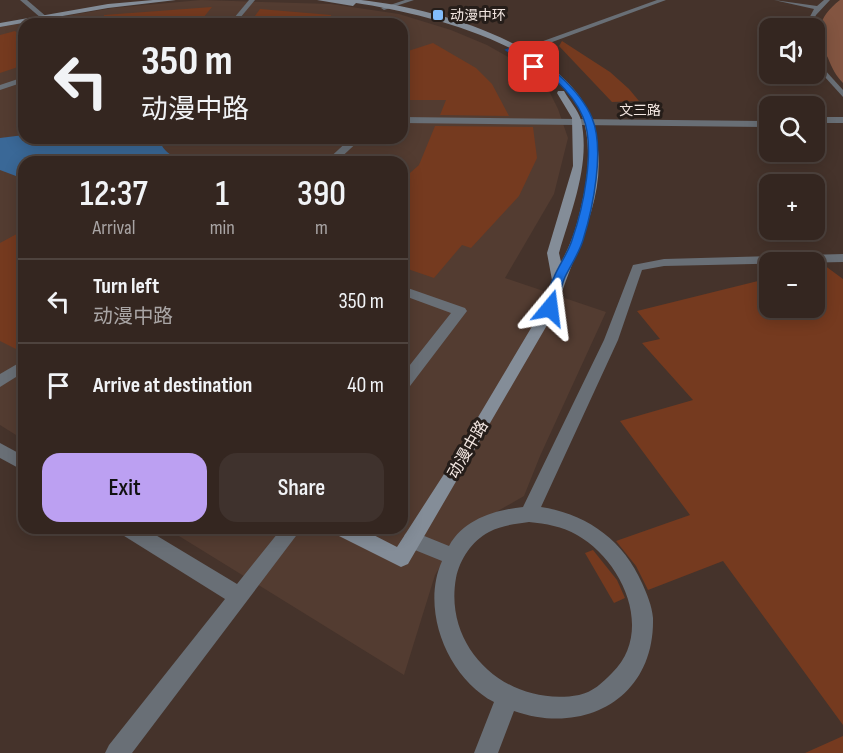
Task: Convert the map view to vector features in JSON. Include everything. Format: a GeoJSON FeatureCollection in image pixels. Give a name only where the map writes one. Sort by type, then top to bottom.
{"type":"FeatureCollection","features":[{"type":"Feature","properties":{"kind":"street"},"geometry":{"type":"LineString","coordinates":[[23,0],[45,18]]}},
{"type":"Feature","properties":{"kind":"street"},"geometry":{"type":"LineString","coordinates":[[27,18],[145,0]]}},
{"type":"Feature","properties":{"kind":"street"},"geometry":{"type":"LineString","coordinates":[[41,15],[173,0]]}},
{"type":"Feature","properties":{"kind":"street"},"geometry":{"type":"LineString","coordinates":[[237,18],[252,0]]}},
{"type":"Feature","properties":{"kind":"street","name":"动漫中路"},"geometry":{"type":"LineString","coordinates":[[320,0],[383,7]]}},
{"type":"Feature","properties":{"kind":"street","name":"动漫中路"},"geometry":{"type":"LineString","coordinates":[[346,0],[383,7],[453,26],[515,51],[554,74],[580,104],[589,121],[593,150],[586,208],[577,242],[558,280],[550,308],[401,558],[354,534]]}},
{"type":"Feature","properties":{"kind":"street"},"geometry":{"type":"LineString","coordinates":[[383,7],[401,0]]}},
{"type":"Feature","properties":{"kind":"street"},"geometry":{"type":"LineString","coordinates":[[383,7],[411,0]]}},
{"type":"Feature","properties":{"kind":"street"},"geometry":{"type":"LineString","coordinates":[[515,51],[654,0]]}},
{"type":"Feature","properties":{"kind":"street"},"geometry":{"type":"LineString","coordinates":[[515,51],[663,0]]}},
{"type":"Feature","properties":{"kind":"street"},"geometry":{"type":"LineString","coordinates":[[777,0],[812,6],[827,0]]}},
{"type":"Feature","properties":{"kind":"street"},"geometry":{"type":"LineString","coordinates":[[787,0],[812,6]]}},
{"type":"Feature","properties":{"kind":"street"},"geometry":{"type":"LineString","coordinates":[[0,24],[18,20]]}},
{"type":"Feature","properties":{"kind":"street","name":"动漫中路"},"geometry":{"type":"LineString","coordinates":[[515,51],[548,78],[562,94],[576,120],[578,166],[553,253],[558,280]]}},
{"type":"Feature","properties":{"kind":"street"},"geometry":{"type":"LineString","coordinates":[[825,73],[843,95]]}},
{"type":"Feature","properties":{"kind":"street"},"geometry":{"type":"LineString","coordinates":[[0,88],[18,81]]}},
{"type":"Feature","properties":{"kind":"street"},"geometry":{"type":"LineString","coordinates":[[823,84],[843,105]]}},
{"type":"Feature","properties":{"kind":"street","name":"文三路"},"geometry":{"type":"LineString","coordinates":[[408,118],[759,124]]}},
{"type":"Feature","properties":{"kind":"street","name":"文三路"},"geometry":{"type":"LineString","coordinates":[[589,121],[759,120]]}},
{"type":"Feature","properties":{"kind":"street"},"geometry":{"type":"LineString","coordinates":[[825,120],[843,120]]}},
{"type":"Feature","properties":{"kind":"street"},"geometry":{"type":"LineString","coordinates":[[825,125],[843,125]]}},
{"type":"Feature","properties":{"kind":"street"},"geometry":{"type":"LineString","coordinates":[[337,156],[350,144]]}},
{"type":"Feature","properties":{"kind":"street"},"geometry":{"type":"LineString","coordinates":[[529,514],[611,340],[637,268],[670,262],[750,262],[843,258]]}},
{"type":"Feature","properties":{"kind":"street"},"geometry":{"type":"LineString","coordinates":[[408,292],[460,311],[408,378]]}},
{"type":"Feature","properties":{"kind":"street"},"geometry":{"type":"LineString","coordinates":[[0,382],[18,369]]}},
{"type":"Feature","properties":{"kind":"street"},"geometry":{"type":"LineString","coordinates":[[0,450],[18,460]]}},
{"type":"Feature","properties":{"kind":"street"},"geometry":{"type":"LineString","coordinates":[[529,514],[558,518],[585,530],[611,550],[631,578],[642,610],[641,643],[628,674],[603,697],[569,708],[531,706],[495,690],[468,665],[450,635],[443,604],[446,574],[458,549],[477,530],[501,518],[529,514]]}},
{"type":"Feature","properties":{"kind":"street"},"geometry":{"type":"LineString","coordinates":[[138,534],[239,596]]}},
{"type":"Feature","properties":{"kind":"street"},"geometry":{"type":"LineString","coordinates":[[117,753],[287,534]]}},
{"type":"Feature","properties":{"kind":"street"},"geometry":{"type":"LineString","coordinates":[[412,540],[454,557]]}},
{"type":"Feature","properties":{"kind":"street"},"geometry":{"type":"LineString","coordinates":[[486,753],[508,696]]}},
{"type":"Feature","properties":{"kind":"shaded area"},"geometry":{"type":"Polygon","coordinates":[[[201,0],[331,4],[399,14],[451,30],[487,45],[517,62],[546,85],[558,109],[568,138],[554,194],[505,278],[606,312],[524,496],[461,532],[435,575],[404,675],[176,534],[408,534],[408,156],[18,156],[18,436],[0,425],[0,27],[18,24],[18,144],[408,144],[408,18],[54,18],[113,8],[201,0]]]}},
{"type":"Feature","properties":{"kind":"shaded area"},"geometry":{"type":"Polygon","coordinates":[[[843,0],[843,83],[836,75],[825,51],[824,18],[832,7],[843,0]]]}},
{"type":"Feature","properties":{"kind":"water"},"geometry":{"type":"Polygon","coordinates":[[[18,136],[18,144],[162,144],[173,156],[18,156],[18,177],[0,170],[0,138],[18,136]]]}},
{"type":"Feature","properties":{"kind":"building"},"geometry":{"type":"Polygon","coordinates":[[[212,7],[203,18],[104,18],[104,15],[212,7]]]}},
{"type":"Feature","properties":{"kind":"building"},"geometry":{"type":"Polygon","coordinates":[[[260,9],[331,15],[331,18],[253,18],[260,9]]]}},
{"type":"Feature","properties":{"kind":"building"},"geometry":{"type":"Polygon","coordinates":[[[15,31],[18,34],[18,67],[0,73],[0,35],[15,31]]]}},
{"type":"Feature","properties":{"kind":"building"},"geometry":{"type":"Polygon","coordinates":[[[562,41],[610,72],[639,101],[612,102],[559,46],[562,41]]]}},
{"type":"Feature","properties":{"kind":"building"},"geometry":{"type":"Polygon","coordinates":[[[433,43],[476,68],[492,84],[509,116],[440,115],[446,100],[408,100],[408,51],[433,43]]]}},
{"type":"Feature","properties":{"kind":"building"},"geometry":{"type":"Polygon","coordinates":[[[435,126],[533,127],[537,158],[519,196],[471,248],[462,245],[434,278],[408,269],[408,175],[419,165],[435,126]]]}},
{"type":"Feature","properties":{"kind":"building"},"geometry":{"type":"Polygon","coordinates":[[[18,233],[18,350],[0,341],[0,243],[18,233]]]}},
{"type":"Feature","properties":{"kind":"building"},"geometry":{"type":"Polygon","coordinates":[[[825,266],[843,279],[843,725],[723,561],[648,590],[636,566],[616,541],[690,515],[620,421],[693,400],[642,343],[660,339],[637,311],[759,281],[759,318],[825,318],[825,266]]]}},
{"type":"Feature","properties":{"kind":"building"},"geometry":{"type":"Polygon","coordinates":[[[593,550],[617,580],[625,598],[614,603],[585,553],[593,550]]]}},
{"type":"Feature","properties":{"kind":"building"},"geometry":{"type":"Polygon","coordinates":[[[843,736],[843,753],[805,753],[843,736]]]}},
{"type":"Feature","properties":{"kind":"place","name":"动漫中环"},"geometry":{"type":"Point","coordinates":[438,15]}},
{"type":"Feature","properties":{"kind":"route"},"geometry":{"type":"LineString","coordinates":[[534,67],[509,50],[516,48],[521,51],[554,74],[568,89],[588,118],[593,150],[586,208],[577,242],[558,280],[550,308]]}}]}
